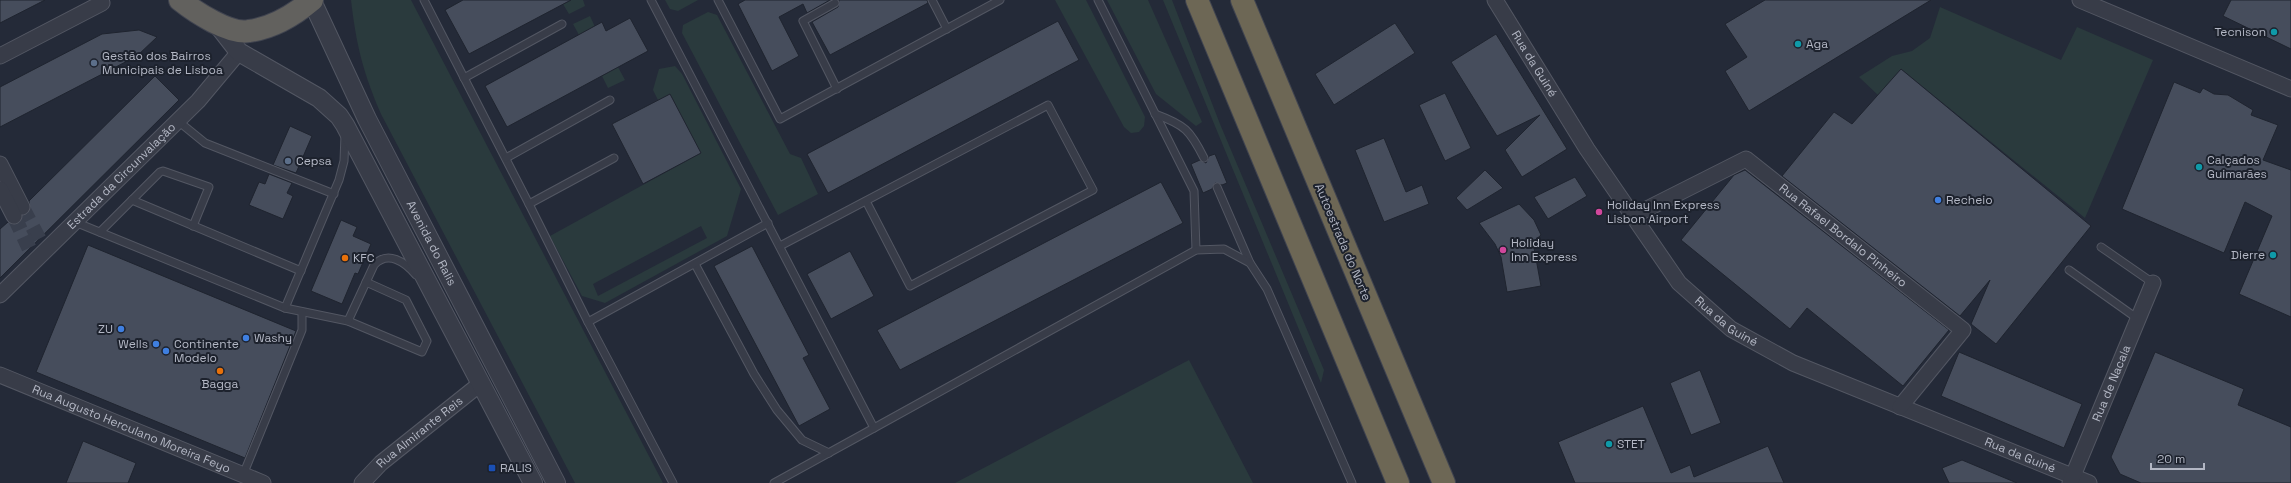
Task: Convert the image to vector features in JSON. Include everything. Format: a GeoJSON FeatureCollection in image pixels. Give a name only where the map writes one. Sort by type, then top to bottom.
{"type":"FeatureCollection","features":[{"type":"Feature","properties":{"kind":"highway"},"geometry":{"type":"LineString","coordinates":[[180,0],[218,25],[248,32],[278,23],[312,0]]}},
{"type":"Feature","properties":{"kind":"highway"},"geometry":{"type":"LineString","coordinates":[[204,0],[218,25]]}},
{"type":"Feature","properties":{"kind":"highway"},"geometry":{"type":"LineString","coordinates":[[1196,0],[1398,483]]}},
{"type":"Feature","properties":{"kind":"highway","name":"Autoestrada do Norte"},"geometry":{"type":"LineString","coordinates":[[1242,0],[1444,483]]}},
{"type":"Feature","properties":{"kind":"street","name":"Avenida do Ralis"},"geometry":{"type":"LineString","coordinates":[[312,0],[367,119],[556,483]]}},
{"type":"Feature","properties":{"kind":"street","name":"Rua da Guiné"},"geometry":{"type":"LineString","coordinates":[[1495,0],[1587,149],[1680,283],[1731,329],[1793,363],[1900,406],[2073,481],[2089,483]]}},
{"type":"Feature","properties":{"kind":"street"},"geometry":{"type":"LineString","coordinates":[[2080,0],[2291,90]]}},
{"type":"Feature","properties":{"kind":"street"},"geometry":{"type":"LineString","coordinates":[[0,56],[102,3]]}},
{"type":"Feature","properties":{"kind":"street"},"geometry":{"type":"LineString","coordinates":[[218,25],[239,52]]}},
{"type":"Feature","properties":{"kind":"street","name":"Avenida do Ralis"},"geometry":{"type":"LineString","coordinates":[[239,52],[319,98],[339,116],[533,483]]}},
{"type":"Feature","properties":{"kind":"street","name":"Estrada da Circunvalação"},"geometry":{"type":"LineString","coordinates":[[0,295],[37,250],[74,222],[198,102],[239,52]]}},
{"type":"Feature","properties":{"kind":"street","name":"Rua Rafael Bordalo Pinheiro"},"geometry":{"type":"LineString","coordinates":[[1633,216],[1746,158],[1963,330],[1900,406]]}},
{"type":"Feature","properties":{"kind":"street"},"geometry":{"type":"LineString","coordinates":[[0,164],[18,212],[0,189]]}},
{"type":"Feature","properties":{"kind":"street","name":"Rua de Nacala"},"geometry":{"type":"LineString","coordinates":[[2073,481],[2153,283]]}},
{"type":"Feature","properties":{"kind":"street","name":"Rua Augusto Herculano Moreira Feyo"},"geometry":{"type":"LineString","coordinates":[[0,375],[263,483]]}},
{"type":"Feature","properties":{"kind":"street","name":"Rua Almirante Reis"},"geometry":{"type":"LineString","coordinates":[[362,483],[381,463],[480,384]]}},
{"type":"Feature","properties":{"kind":"lane"},"geometry":{"type":"LineString","coordinates":[[424,0],[506,158],[588,322],[673,483]]}},
{"type":"Feature","properties":{"kind":"lane"},"geometry":{"type":"LineString","coordinates":[[651,0],[874,428]]}},
{"type":"Feature","properties":{"kind":"lane"},"geometry":{"type":"LineString","coordinates":[[718,0],[780,119],[1000,0]]}},
{"type":"Feature","properties":{"kind":"lane"},"geometry":{"type":"LineString","coordinates":[[932,0],[947,29]]}},
{"type":"Feature","properties":{"kind":"lane"},"geometry":{"type":"LineString","coordinates":[[1098,0],[1194,191],[1196,250]]}},
{"type":"Feature","properties":{"kind":"lane"},"geometry":{"type":"LineString","coordinates":[[835,3],[803,21],[837,89]]}},
{"type":"Feature","properties":{"kind":"lane"},"geometry":{"type":"LineString","coordinates":[[464,78],[562,24]]}},
{"type":"Feature","properties":{"kind":"lane"},"geometry":{"type":"LineString","coordinates":[[506,158],[610,100]]}},
{"type":"Feature","properties":{"kind":"lane"},"geometry":{"type":"LineString","coordinates":[[780,246],[1048,105],[1093,190],[910,286],[866,201]]}},
{"type":"Feature","properties":{"kind":"lane"},"geometry":{"type":"LineString","coordinates":[[1155,114],[1176,122],[1192,135],[1204,158]]}},
{"type":"Feature","properties":{"kind":"lane"},"geometry":{"type":"LineString","coordinates":[[178,121],[206,143],[334,194]]}},
{"type":"Feature","properties":{"kind":"lane"},"geometry":{"type":"LineString","coordinates":[[285,308],[334,194],[344,161],[345,125]]}},
{"type":"Feature","properties":{"kind":"lane"},"geometry":{"type":"LineString","coordinates":[[529,204],[614,158]]}},
{"type":"Feature","properties":{"kind":"lane"},"geometry":{"type":"LineString","coordinates":[[100,232],[163,171],[209,187],[193,226]]}},
{"type":"Feature","properties":{"kind":"lane"},"geometry":{"type":"LineString","coordinates":[[1217,187],[1250,263],[1267,289],[1352,483]]}},
{"type":"Feature","properties":{"kind":"lane"},"geometry":{"type":"LineString","coordinates":[[132,200],[301,271]]}},
{"type":"Feature","properties":{"kind":"lane"},"geometry":{"type":"LineString","coordinates":[[74,222],[285,308],[348,321],[422,352],[427,341],[406,300],[366,282]]}},
{"type":"Feature","properties":{"kind":"lane"},"geometry":{"type":"LineString","coordinates":[[588,322],[768,223]]}},
{"type":"Feature","properties":{"kind":"lane"},"geometry":{"type":"LineString","coordinates":[[2101,247],[2153,283]]}},
{"type":"Feature","properties":{"kind":"lane"},"geometry":{"type":"LineString","coordinates":[[774,483],[1196,250],[1224,249],[1250,263]]}},
{"type":"Feature","properties":{"kind":"lane"},"geometry":{"type":"LineString","coordinates":[[348,321],[378,260],[385,258],[399,260],[408,266],[435,296]]}},
{"type":"Feature","properties":{"kind":"lane"},"geometry":{"type":"LineString","coordinates":[[695,264],[754,374],[777,410],[802,440],[828,453]]}},
{"type":"Feature","properties":{"kind":"lane"},"geometry":{"type":"LineString","coordinates":[[2069,270],[2138,319]]}},
{"type":"Feature","properties":{"kind":"lane"},"geometry":{"type":"LineString","coordinates":[[243,475],[302,330],[302,312]]}},
{"type":"Feature","properties":{"kind":"shaded area"},"geometry":{"type":"Polygon","coordinates":[[[351,0],[411,0],[663,483],[575,483],[381,114],[369,85],[361,58],[355,31],[351,0]]]}},
{"type":"Feature","properties":{"kind":"shaded area"},"geometry":{"type":"Polygon","coordinates":[[[571,0],[583,0],[585,6],[569,14],[563,4],[571,0]]]}},
{"type":"Feature","properties":{"kind":"shaded area"},"geometry":{"type":"Polygon","coordinates":[[[665,0],[698,0],[678,11],[670,9],[665,0]]]}},
{"type":"Feature","properties":{"kind":"shaded area"},"geometry":{"type":"Polygon","coordinates":[[[1055,0],[1086,0],[1145,117],[1144,126],[1139,132],[1131,133],[1124,127],[1055,0]]]}},
{"type":"Feature","properties":{"kind":"shaded area"},"geometry":{"type":"Polygon","coordinates":[[[1107,0],[1148,0],[1202,122],[1196,126],[1156,94],[1107,0]]]}},
{"type":"Feature","properties":{"kind":"shaded area"},"geometry":{"type":"Polygon","coordinates":[[[1163,0],[1172,0],[1220,124],[1324,370],[1321,383],[1163,0]]]}},
{"type":"Feature","properties":{"kind":"shaded area"},"geometry":{"type":"Polygon","coordinates":[[[1940,7],[2061,60],[2077,27],[2153,60],[2085,218],[1901,69],[1878,95],[1859,77],[1892,56],[1912,51],[1930,38],[1940,7]]]}},
{"type":"Feature","properties":{"kind":"shaded area"},"geometry":{"type":"Polygon","coordinates":[[[708,12],[717,15],[790,154],[801,158],[818,194],[778,215],[682,33],[683,25],[708,12]]]}},
{"type":"Feature","properties":{"kind":"shaded area"},"geometry":{"type":"Polygon","coordinates":[[[590,16],[595,27],[579,35],[573,24],[590,16]]]}},
{"type":"Feature","properties":{"kind":"shaded area"},"geometry":{"type":"Polygon","coordinates":[[[675,66],[682,74],[741,189],[727,236],[605,303],[582,296],[550,236],[701,153],[670,94],[658,100],[653,90],[659,69],[675,66]],[[701,226],[593,284],[598,296],[707,238],[701,226]]]}},
{"type":"Feature","properties":{"kind":"shaded area"},"geometry":{"type":"Polygon","coordinates":[[[618,67],[625,80],[608,88],[602,76],[618,67]]]}},
{"type":"Feature","properties":{"kind":"shaded area"},"geometry":{"type":"Polygon","coordinates":[[[1189,360],[1253,483],[955,483],[1189,360]]]}},
{"type":"Feature","properties":{"kind":"building"},"geometry":{"type":"Polygon","coordinates":[[[0,0],[45,0],[0,23],[0,0]]]}},
{"type":"Feature","properties":{"kind":"building"},"geometry":{"type":"Polygon","coordinates":[[[463,0],[571,0],[469,54],[445,10],[463,0]]]}},
{"type":"Feature","properties":{"kind":"building"},"geometry":{"type":"Polygon","coordinates":[[[745,0],[830,0],[807,13],[803,4],[779,17],[799,56],[772,71],[738,4],[745,0]]]}},
{"type":"Feature","properties":{"kind":"building"},"geometry":{"type":"Polygon","coordinates":[[[839,0],[927,0],[928,3],[830,55],[812,22],[838,7],[839,0]]]}},
{"type":"Feature","properties":{"kind":"building","name":"Aga"},"geometry":{"type":"Polygon","coordinates":[[[1765,0],[1931,0],[1749,111],[1725,71],[1747,57],[1725,24],[1765,0]]]}},
{"type":"Feature","properties":{"kind":"building","name":"Tecnison"},"geometry":{"type":"Polygon","coordinates":[[[2231,0],[2291,0],[2291,49],[2223,16],[2231,0]]]}},
{"type":"Feature","properties":{"kind":"building"},"geometry":{"type":"Polygon","coordinates":[[[630,18],[648,51],[507,127],[485,86],[602,22],[606,31],[630,18]]]}},
{"type":"Feature","properties":{"kind":"building"},"geometry":{"type":"Polygon","coordinates":[[[1058,21],[1079,60],[828,193],[807,154],[1058,21]]]}},
{"type":"Feature","properties":{"kind":"building"},"geometry":{"type":"Polygon","coordinates":[[[1395,23],[1415,53],[1334,105],[1315,74],[1395,23]]]}},
{"type":"Feature","properties":{"kind":"building"},"geometry":{"type":"Polygon","coordinates":[[[139,30],[157,37],[137,56],[0,127],[0,87],[102,34],[139,30]]]}},
{"type":"Feature","properties":{"kind":"building"},"geometry":{"type":"Polygon","coordinates":[[[1496,34],[1567,149],[1522,177],[1505,150],[1540,115],[1497,136],[1451,62],[1496,34]]]}},
{"type":"Feature","properties":{"kind":"building","name":"Recheio"},"geometry":{"type":"Polygon","coordinates":[[[1901,69],[2091,226],[1996,344],[1971,324],[1990,280],[1960,316],[1782,176],[1834,112],[1852,124],[1901,69]]]}},
{"type":"Feature","properties":{"kind":"building"},"geometry":{"type":"Polygon","coordinates":[[[155,76],[179,100],[0,278],[0,229],[8,222],[14,225],[21,221],[23,216],[30,212],[29,201],[155,76]]]}},
{"type":"Feature","properties":{"kind":"building","name":"Calçados Guimarães"},"geometry":{"type":"Polygon","coordinates":[[[2174,82],[2200,93],[2203,88],[2214,94],[2228,95],[2253,110],[2251,115],[2278,125],[2263,160],[2291,170],[2291,317],[2239,294],[2272,216],[2245,202],[2224,253],[2122,209],[2174,82]]]}},
{"type":"Feature","properties":{"kind":"building"},"geometry":{"type":"Polygon","coordinates":[[[1445,93],[1471,148],[1445,161],[1419,105],[1445,93]]]}},
{"type":"Feature","properties":{"kind":"building"},"geometry":{"type":"Polygon","coordinates":[[[670,94],[701,153],[643,184],[612,124],[670,94]]]}},
{"type":"Feature","properties":{"kind":"building"},"geometry":{"type":"Polygon","coordinates":[[[290,126],[312,136],[296,173],[273,165],[290,126]]]}},
{"type":"Feature","properties":{"kind":"building"},"geometry":{"type":"Polygon","coordinates":[[[1384,138],[1406,192],[1422,185],[1429,204],[1384,222],[1355,150],[1384,138]]]}},
{"type":"Feature","properties":{"kind":"building"},"geometry":{"type":"Polygon","coordinates":[[[1215,154],[1227,183],[1222,185],[1215,183],[1212,189],[1203,193],[1191,164],[1200,160],[1206,163],[1209,156],[1215,154]]]}},
{"type":"Feature","properties":{"kind":"building"},"geometry":{"type":"Polygon","coordinates":[[[1485,170],[1503,188],[1467,210],[1456,198],[1485,170]]]}},
{"type":"Feature","properties":{"kind":"building"},"geometry":{"type":"Polygon","coordinates":[[[1745,170],[1949,330],[1903,386],[1807,308],[1790,329],[1681,240],[1734,175],[1745,170]]]}},
{"type":"Feature","properties":{"kind":"building"},"geometry":{"type":"Polygon","coordinates":[[[269,174],[292,183],[287,193],[293,196],[283,219],[249,205],[259,182],[265,184],[269,174]]]}},
{"type":"Feature","properties":{"kind":"building"},"geometry":{"type":"Polygon","coordinates":[[[1575,177],[1587,196],[1548,219],[1534,197],[1575,177]]]}},
{"type":"Feature","properties":{"kind":"building"},"geometry":{"type":"Polygon","coordinates":[[[1161,182],[1183,223],[900,370],[877,330],[1161,182]]]}},
{"type":"Feature","properties":{"kind":"building"},"geometry":{"type":"Polygon","coordinates":[[[1519,204],[1534,220],[1541,235],[1533,242],[1541,286],[1507,292],[1501,257],[1495,244],[1479,223],[1519,204]]]}},
{"type":"Feature","properties":{"kind":"building","name":"KFC"},"geometry":{"type":"Polygon","coordinates":[[[341,220],[357,227],[353,236],[371,244],[358,274],[355,273],[342,304],[311,291],[341,220]]]}},
{"type":"Feature","properties":{"kind":"building","name":"Continente Modelo"},"geometry":{"type":"Polygon","coordinates":[[[88,245],[296,331],[245,458],[36,372],[88,245]]]}},
{"type":"Feature","properties":{"kind":"building"},"geometry":{"type":"Polygon","coordinates":[[[752,246],[809,355],[803,358],[830,409],[799,426],[714,266],[752,246]]]}},
{"type":"Feature","properties":{"kind":"building"},"geometry":{"type":"Polygon","coordinates":[[[850,251],[874,296],[831,319],[807,274],[850,251]]]}},
{"type":"Feature","properties":{"kind":"building"},"geometry":{"type":"Polygon","coordinates":[[[1959,352],[2082,404],[2064,448],[1941,396],[1959,352]]]}},
{"type":"Feature","properties":{"kind":"building"},"geometry":{"type":"Polygon","coordinates":[[[2155,352],[2244,389],[2238,405],[2291,427],[2291,483],[2141,483],[2120,474],[2111,457],[2155,352]]]}},
{"type":"Feature","properties":{"kind":"building"},"geometry":{"type":"Polygon","coordinates":[[[1700,370],[1721,423],[1691,435],[1670,383],[1700,370]]]}},
{"type":"Feature","properties":{"kind":"building","name":"STET"},"geometry":{"type":"Polygon","coordinates":[[[1643,406],[1671,473],[1690,465],[1694,477],[1768,446],[1784,483],[1575,483],[1558,442],[1643,406]]]}},
{"type":"Feature","properties":{"kind":"building"},"geometry":{"type":"Polygon","coordinates":[[[83,441],[136,463],[128,483],[66,483],[83,441]]]}},
{"type":"Feature","properties":{"kind":"building"},"geometry":{"type":"Polygon","coordinates":[[[1962,460],[2017,483],[1949,483],[1942,468],[1962,460]]]}},
{"type":"Feature","properties":{"kind":"tunnel"},"geometry":{"type":"LineString","coordinates":[[22,207],[39,239]]}},
{"type":"Feature","properties":{"kind":"tunnel"},"geometry":{"type":"LineString","coordinates":[[14,216],[29,248]]}},
{"type":"Feature","properties":{"kind":"place","name":"Tecnison"},"geometry":{"type":"Point","coordinates":[2274,32]}},
{"type":"Feature","properties":{"kind":"place","name":"Aga"},"geometry":{"type":"Point","coordinates":[1798,44]}},
{"type":"Feature","properties":{"kind":"place","name":"Gestão dos Bairros Municipais de Lisboa"},"geometry":{"type":"Point","coordinates":[94,63]}},
{"type":"Feature","properties":{"kind":"place","name":"Cepsa"},"geometry":{"type":"Point","coordinates":[288,161]}},
{"type":"Feature","properties":{"kind":"place","name":"Calçados Guimarães"},"geometry":{"type":"Point","coordinates":[2199,167]}},
{"type":"Feature","properties":{"kind":"place","name":"Recheio"},"geometry":{"type":"Point","coordinates":[1938,200]}},
{"type":"Feature","properties":{"kind":"place","name":"Holiday Inn Express Lisbon Airport"},"geometry":{"type":"Point","coordinates":[1599,212]}},
{"type":"Feature","properties":{"kind":"place","name":"Holiday Inn Express"},"geometry":{"type":"Point","coordinates":[1503,250]}},
{"type":"Feature","properties":{"kind":"place","name":"Dierre"},"geometry":{"type":"Point","coordinates":[2273,255]}},
{"type":"Feature","properties":{"kind":"place","name":"KFC"},"geometry":{"type":"Point","coordinates":[345,258]}},
{"type":"Feature","properties":{"kind":"place","name":"ZU"},"geometry":{"type":"Point","coordinates":[121,329]}},
{"type":"Feature","properties":{"kind":"place","name":"Washy"},"geometry":{"type":"Point","coordinates":[246,338]}},
{"type":"Feature","properties":{"kind":"place","name":"Wells"},"geometry":{"type":"Point","coordinates":[156,344]}},
{"type":"Feature","properties":{"kind":"place","name":"Continente Modelo"},"geometry":{"type":"Point","coordinates":[166,351]}},
{"type":"Feature","properties":{"kind":"place","name":"Bagga"},"geometry":{"type":"Point","coordinates":[220,371]}},
{"type":"Feature","properties":{"kind":"place","name":"STET"},"geometry":{"type":"Point","coordinates":[1609,444]}},
{"type":"Feature","properties":{"kind":"place","name":"RALIS"},"geometry":{"type":"Point","coordinates":[492,468]}}]}
